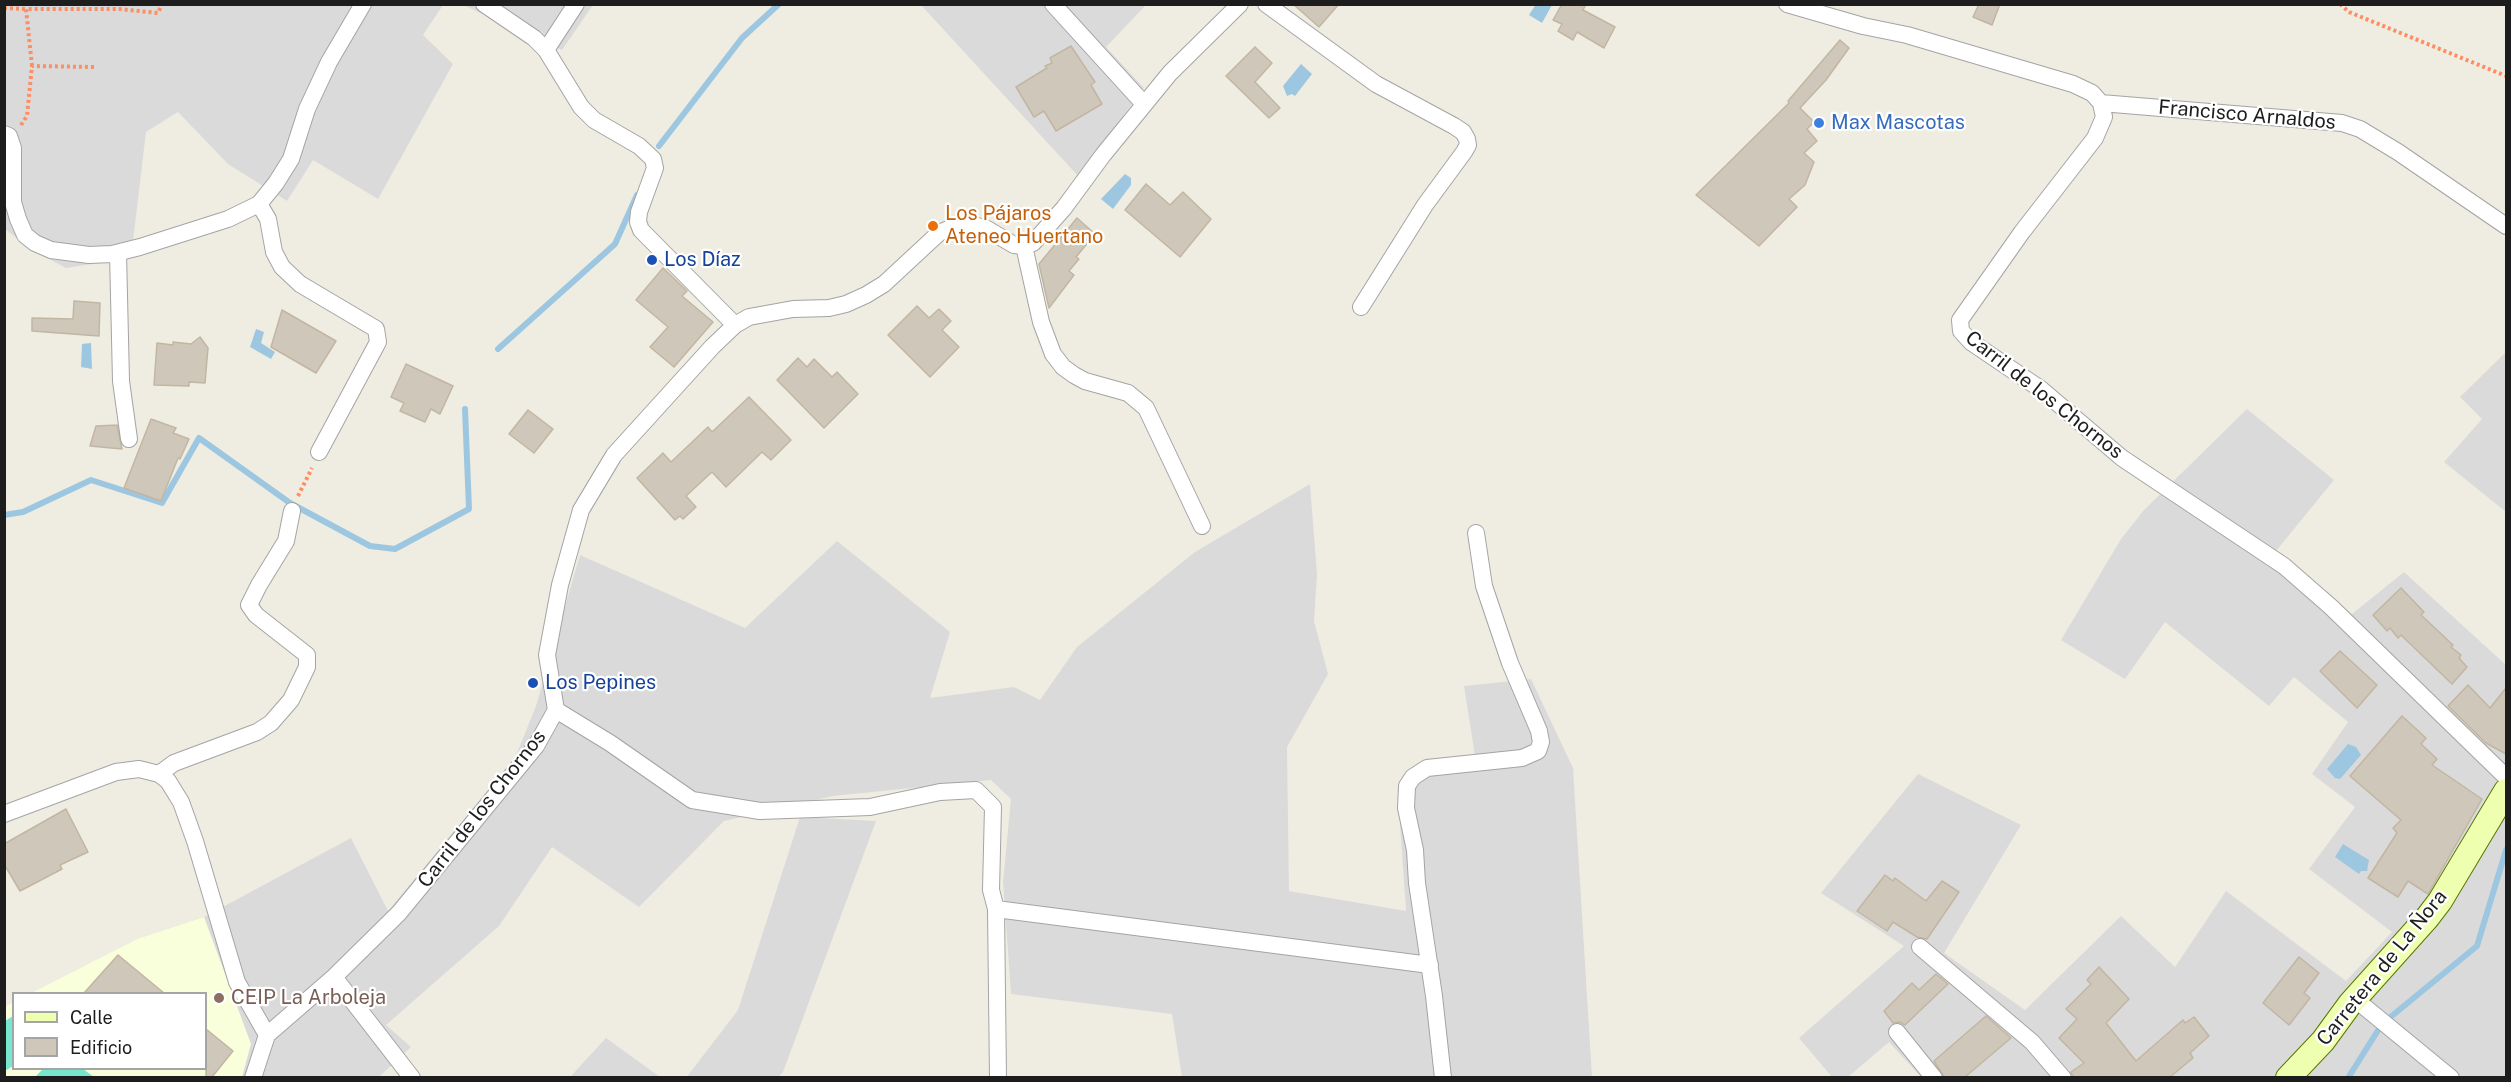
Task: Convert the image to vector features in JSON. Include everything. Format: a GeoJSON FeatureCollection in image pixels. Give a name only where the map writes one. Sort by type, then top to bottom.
{"type":"FeatureCollection","features":[{"type":"Feature","properties":{"kind":"main road","name":"Carretera de La Ñora"},"geometry":{"type":"LineString","coordinates":[[2288,1077],[2323,1041],[2355,999],[2409,940],[2440,901],[2506,791]]}},
{"type":"Feature","properties":{"kind":"street"},"geometry":{"type":"LineString","coordinates":[[8,137],[13,156],[13,202],[25,235],[35,243],[66,253],[89,255],[118,253],[228,219],[259,204],[276,183],[291,159],[307,109],[329,62],[363,4]]}},
{"type":"Feature","properties":{"kind":"street"},"geometry":{"type":"LineString","coordinates":[[484,4],[534,38],[546,50],[581,108],[594,120],[639,146],[653,159],[655,168],[639,212],[638,222],[641,230],[735,325]]}},
{"type":"Feature","properties":{"kind":"street"},"geometry":{"type":"LineString","coordinates":[[546,50],[576,4]]}},
{"type":"Feature","properties":{"kind":"street"},"geometry":{"type":"LineString","coordinates":[[1053,4],[1144,104]]}},
{"type":"Feature","properties":{"kind":"street"},"geometry":{"type":"LineString","coordinates":[[1202,526],[1146,408],[1128,393],[1085,381],[1074,375],[1063,367],[1053,354],[1041,322],[1024,246],[1033,243],[1041,235],[1144,104],[1178,65],[1240,4]]}},
{"type":"Feature","properties":{"kind":"street"},"geometry":{"type":"LineString","coordinates":[[1266,4],[1376,84],[1454,126],[1463,132],[1467,139],[1468,145],[1464,152],[1425,205],[1361,307]]}},
{"type":"Feature","properties":{"kind":"street"},"geometry":{"type":"LineString","coordinates":[[1787,4],[1863,26],[1907,35],[2073,84],[2092,93],[2101,103]]}},
{"type":"Feature","properties":{"kind":"street","name":"Francisco Arnaldos"},"geometry":{"type":"LineString","coordinates":[[2101,103],[2342,123],[2360,129],[2398,152],[2506,226]]}},
{"type":"Feature","properties":{"kind":"street","name":"Carril de los Chornos"},"geometry":{"type":"LineString","coordinates":[[2101,103],[2104,117],[2095,138],[2022,232],[1960,320],[1961,331],[1971,342],[2042,390],[2122,458],[2284,566],[2331,607],[2506,777]]}},
{"type":"Feature","properties":{"kind":"street"},"geometry":{"type":"LineString","coordinates":[[259,204],[268,219],[274,252],[282,267],[300,284],[376,329],[378,342],[319,452]]}},
{"type":"Feature","properties":{"kind":"street","name":"Carril de los Chornos"},"geometry":{"type":"LineString","coordinates":[[267,1035],[334,977],[399,913],[536,746],[556,710],[547,655],[560,585],[581,510],[614,455],[712,347],[735,325],[749,317],[770,312],[829,308],[846,304],[884,284],[939,232],[953,227],[974,225],[987,229],[1014,245],[1024,246]]}},
{"type":"Feature","properties":{"kind":"street"},"geometry":{"type":"LineString","coordinates":[[118,253],[121,381],[129,439]]}},
{"type":"Feature","properties":{"kind":"street"},"geometry":{"type":"LineString","coordinates":[[159,774],[174,763],[257,732],[281,714],[299,683],[307,667],[307,655],[256,615],[249,605],[286,541],[294,506]]}},
{"type":"Feature","properties":{"kind":"street"},"geometry":{"type":"LineString","coordinates":[[1443,1077],[1430,965],[1417,883],[1415,850],[1406,808],[1407,786],[1413,777],[1427,768],[1531,756],[1538,751],[1541,742],[1539,731],[1510,663],[1484,586],[1476,533]]}},
{"type":"Feature","properties":{"kind":"street"},"geometry":{"type":"LineString","coordinates":[[556,710],[610,743],[692,800],[760,811],[870,807],[940,792],[976,790],[993,807],[991,890],[996,909],[998,1077]]}},
{"type":"Feature","properties":{"kind":"street"},"geometry":{"type":"LineString","coordinates":[[4,814],[116,772],[139,769],[159,774],[168,781],[181,802],[195,841],[237,982],[267,1035],[253,1077]]}},
{"type":"Feature","properties":{"kind":"street"},"geometry":{"type":"LineString","coordinates":[[996,909],[1430,965]]}},
{"type":"Feature","properties":{"kind":"street"},"geometry":{"type":"LineString","coordinates":[[1920,948],[2032,1041],[2063,1077]]}},
{"type":"Feature","properties":{"kind":"street"},"geometry":{"type":"LineString","coordinates":[[334,977],[412,1077]]}},
{"type":"Feature","properties":{"kind":"street"},"geometry":{"type":"LineString","coordinates":[[2355,999],[2451,1077]]}},
{"type":"Feature","properties":{"kind":"street"},"geometry":{"type":"LineString","coordinates":[[1897,1032],[1935,1077]]}},
{"type":"Feature","properties":{"kind":"path"},"geometry":{"type":"LineString","coordinates":[[4,8],[119,9],[158,13],[162,4]]}},
{"type":"Feature","properties":{"kind":"path"},"geometry":{"type":"LineString","coordinates":[[2340,4],[2349,12],[2506,76]]}},
{"type":"Feature","properties":{"kind":"path"},"geometry":{"type":"LineString","coordinates":[[8,137],[27,116],[32,66],[26,9]]}},
{"type":"Feature","properties":{"kind":"path"},"geometry":{"type":"LineString","coordinates":[[32,66],[95,67]]}},
{"type":"Feature","properties":{"kind":"path"},"geometry":{"type":"LineString","coordinates":[[294,506],[319,452]]}},
{"type":"Feature","properties":{"kind":"shaded area"},"geometry":{"type":"Polygon","coordinates":[[[1536,4],[1552,5],[1542,23],[1529,15],[1536,4]]]}},
{"type":"Feature","properties":{"kind":"shaded area"},"geometry":{"type":"Polygon","coordinates":[[[5,5],[443,5],[423,35],[453,64],[378,199],[313,160],[287,201],[228,164],[178,112],[146,132],[131,258],[66,268],[32,250],[5,229],[5,5]]]}},
{"type":"Feature","properties":{"kind":"shaded area"},"geometry":{"type":"Polygon","coordinates":[[[463,5],[593,5],[562,50],[463,5]]]}},
{"type":"Feature","properties":{"kind":"shaded area"},"geometry":{"type":"Polygon","coordinates":[[[921,5],[1146,5],[1106,47],[1144,88],[1078,176],[921,5]]]}},
{"type":"Feature","properties":{"kind":"shaded area"},"geometry":{"type":"Polygon","coordinates":[[[1301,64],[1312,74],[1295,96],[1292,94],[1287,96],[1283,86],[1301,64]]]}},
{"type":"Feature","properties":{"kind":"shaded area"},"geometry":{"type":"Polygon","coordinates":[[[1125,174],[1131,178],[1131,185],[1113,209],[1101,199],[1125,174]]]}},
{"type":"Feature","properties":{"kind":"shaded area"},"geometry":{"type":"Polygon","coordinates":[[[256,329],[264,332],[261,343],[275,352],[271,359],[250,347],[256,329]]]}},
{"type":"Feature","properties":{"kind":"shaded area"},"geometry":{"type":"Polygon","coordinates":[[[91,343],[92,369],[81,367],[82,344],[91,343]]]}},
{"type":"Feature","properties":{"kind":"shaded area"},"geometry":{"type":"Polygon","coordinates":[[[2506,352],[2506,512],[2444,462],[2482,419],[2460,397],[2506,352]]]}},
{"type":"Feature","properties":{"kind":"shaded area"},"geometry":{"type":"Polygon","coordinates":[[[2247,409],[2334,480],[2276,551],[2352,614],[2404,572],[2506,665],[2506,1077],[1921,1077],[1889,1042],[1848,1077],[1832,1077],[1799,1038],[1904,946],[1821,893],[1918,774],[2021,825],[1944,953],[2025,1010],[2121,916],[2175,967],[2226,891],[2346,981],[2392,932],[2309,869],[2355,807],[2312,774],[2348,722],[2294,677],[2269,706],[2165,622],[2125,679],[2061,640],[2121,539],[2144,510],[2247,409]]]}},
{"type":"Feature","properties":{"kind":"shaded area"},"geometry":{"type":"Polygon","coordinates":[[[1310,484],[1317,574],[1314,621],[1328,674],[1287,747],[1289,891],[1406,911],[1400,823],[1407,786],[1427,768],[1476,762],[1464,686],[1531,679],[1573,768],[1592,1077],[1182,1077],[1172,1014],[1011,994],[1003,882],[1011,799],[991,780],[833,796],[724,821],[639,907],[552,847],[499,926],[386,1025],[411,1047],[379,1077],[5,1078],[5,1007],[12,1003],[12,1070],[207,1070],[207,992],[33,992],[137,939],[204,917],[351,838],[388,911],[515,758],[536,706],[580,555],[745,628],[837,541],[950,632],[930,698],[1014,687],[1040,700],[1077,647],[1195,552],[1310,484]]]}},
{"type":"Feature","properties":{"kind":"shaded area"},"geometry":{"type":"Polygon","coordinates":[[[2348,744],[2356,747],[2361,755],[2340,779],[2335,778],[2327,769],[2348,744]]]}},
{"type":"Feature","properties":{"kind":"shaded area"},"geometry":{"type":"Polygon","coordinates":[[[800,817],[876,821],[783,1072],[778,1077],[686,1078],[738,1010],[800,817]]]}},
{"type":"Feature","properties":{"kind":"shaded area"},"geometry":{"type":"Polygon","coordinates":[[[2343,844],[2369,860],[2367,871],[2361,871],[2359,874],[2335,857],[2343,844]]]}},
{"type":"Feature","properties":{"kind":"shaded area","name":"CEIP La Arboleja"},"geometry":{"type":"Polygon","coordinates":[[[204,917],[251,1044],[242,1077],[5,1078],[5,1007],[12,1003],[12,1070],[207,1070],[207,992],[33,992],[137,939],[204,917]]]}},
{"type":"Feature","properties":{"kind":"shaded area"},"geometry":{"type":"Polygon","coordinates":[[[12,1017],[12,1067],[5,1071],[5,1021],[12,1017]]]}},
{"type":"Feature","properties":{"kind":"shaded area"},"geometry":{"type":"Polygon","coordinates":[[[606,1038],[660,1077],[570,1077],[606,1038]]]}},
{"type":"Feature","properties":{"kind":"shaded area"},"geometry":{"type":"Polygon","coordinates":[[[42,1070],[84,1070],[94,1077],[35,1077],[42,1070]]]}},
{"type":"Feature","properties":{"kind":"building"},"geometry":{"type":"Polygon","coordinates":[[[1293,4],[1339,4],[1319,27],[1293,4]]]}},
{"type":"Feature","properties":{"kind":"building"},"geometry":{"type":"Polygon","coordinates":[[[1562,4],[1586,4],[1583,10],[1615,27],[1604,48],[1577,32],[1573,40],[1558,31],[1562,24],[1553,20],[1562,4]]]}},
{"type":"Feature","properties":{"kind":"building"},"geometry":{"type":"Polygon","coordinates":[[[1979,4],[2000,4],[1992,25],[1973,17],[1979,4]]]}},
{"type":"Feature","properties":{"kind":"building"},"geometry":{"type":"Polygon","coordinates":[[[1840,40],[1849,48],[1826,80],[1800,108],[1814,122],[1807,129],[1817,141],[1804,153],[1814,162],[1805,185],[1789,199],[1797,207],[1759,246],[1696,195],[1789,103],[1788,101],[1840,40]]]}},
{"type":"Feature","properties":{"kind":"building"},"geometry":{"type":"Polygon","coordinates":[[[1071,46],[1095,82],[1091,85],[1102,104],[1056,131],[1044,111],[1034,117],[1016,87],[1047,68],[1045,66],[1052,63],[1050,58],[1071,46]]]}},
{"type":"Feature","properties":{"kind":"building"},"geometry":{"type":"Polygon","coordinates":[[[1255,47],[1272,63],[1255,82],[1280,108],[1269,118],[1226,76],[1255,47]]]}},
{"type":"Feature","properties":{"kind":"building"},"geometry":{"type":"Polygon","coordinates":[[[1146,184],[1170,205],[1183,192],[1211,219],[1180,257],[1125,210],[1146,184]]]}},
{"type":"Feature","properties":{"kind":"building"},"geometry":{"type":"Polygon","coordinates":[[[1077,218],[1095,234],[1076,257],[1079,259],[1069,271],[1074,275],[1049,308],[1039,264],[1077,218]]]}},
{"type":"Feature","properties":{"kind":"building"},"geometry":{"type":"Polygon","coordinates":[[[663,268],[687,291],[682,296],[713,322],[674,367],[650,347],[668,327],[636,300],[663,268]]]}},
{"type":"Feature","properties":{"kind":"building"},"geometry":{"type":"Polygon","coordinates":[[[74,301],[100,303],[99,336],[32,331],[32,318],[73,319],[74,301]]]}},
{"type":"Feature","properties":{"kind":"building"},"geometry":{"type":"Polygon","coordinates":[[[917,306],[929,318],[939,309],[951,321],[942,330],[959,347],[930,377],[888,335],[917,306]]]}},
{"type":"Feature","properties":{"kind":"building"},"geometry":{"type":"Polygon","coordinates":[[[282,310],[336,341],[316,373],[271,347],[282,310]]]}},
{"type":"Feature","properties":{"kind":"building"},"geometry":{"type":"Polygon","coordinates":[[[200,337],[208,348],[205,383],[189,382],[189,386],[154,385],[157,343],[191,344],[200,337]]]}},
{"type":"Feature","properties":{"kind":"building"},"geometry":{"type":"Polygon","coordinates":[[[798,358],[807,367],[814,359],[832,377],[837,372],[858,394],[824,428],[777,380],[798,358]]]}},
{"type":"Feature","properties":{"kind":"building"},"geometry":{"type":"Polygon","coordinates":[[[406,364],[453,386],[440,414],[431,409],[425,422],[400,411],[404,403],[391,397],[406,364]]]}},
{"type":"Feature","properties":{"kind":"building"},"geometry":{"type":"Polygon","coordinates":[[[749,397],[791,440],[771,460],[762,452],[726,487],[712,472],[686,496],[696,507],[683,519],[680,516],[675,520],[637,478],[663,453],[671,462],[708,427],[712,432],[749,397]]]}},
{"type":"Feature","properties":{"kind":"building"},"geometry":{"type":"Polygon","coordinates":[[[528,410],[553,429],[534,453],[509,434],[528,410]]]}},
{"type":"Feature","properties":{"kind":"building"},"geometry":{"type":"Polygon","coordinates":[[[151,419],[176,428],[173,433],[189,439],[180,459],[178,458],[161,501],[124,488],[151,419]]]}},
{"type":"Feature","properties":{"kind":"building"},"geometry":{"type":"Polygon","coordinates":[[[117,425],[122,449],[90,446],[96,426],[117,425]]]}},
{"type":"Feature","properties":{"kind":"building"},"geometry":{"type":"Polygon","coordinates":[[[2401,588],[2424,612],[2421,615],[2461,655],[2459,658],[2467,667],[2452,684],[2401,635],[2398,638],[2390,628],[2387,631],[2373,615],[2401,588]]]}},
{"type":"Feature","properties":{"kind":"building"},"geometry":{"type":"Polygon","coordinates":[[[2340,651],[2377,685],[2357,708],[2320,671],[2340,651]]]}},
{"type":"Feature","properties":{"kind":"building"},"geometry":{"type":"Polygon","coordinates":[[[2468,685],[2490,708],[2506,688],[2506,754],[2486,743],[2448,706],[2468,685]]]}},
{"type":"Feature","properties":{"kind":"building"},"geometry":{"type":"Polygon","coordinates":[[[2402,716],[2426,738],[2421,744],[2437,759],[2432,765],[2482,799],[2428,894],[2408,881],[2398,897],[2368,878],[2397,833],[2393,828],[2401,820],[2350,776],[2402,716]]]}},
{"type":"Feature","properties":{"kind":"building"},"geometry":{"type":"Polygon","coordinates":[[[66,809],[88,852],[60,865],[62,869],[20,891],[4,864],[4,844],[66,809]]]}},
{"type":"Feature","properties":{"kind":"building"},"geometry":{"type":"Polygon","coordinates":[[[1885,875],[1893,881],[1895,878],[1926,901],[1942,881],[1959,892],[1927,939],[1917,937],[1893,922],[1887,931],[1857,911],[1885,875]]]}},
{"type":"Feature","properties":{"kind":"building"},"geometry":{"type":"Polygon","coordinates":[[[118,955],[163,992],[85,992],[118,955]]]}},
{"type":"Feature","properties":{"kind":"building"},"geometry":{"type":"Polygon","coordinates":[[[2299,957],[2319,973],[2304,993],[2310,998],[2289,1025],[2263,1003],[2299,957]]]}},
{"type":"Feature","properties":{"kind":"building"},"geometry":{"type":"Polygon","coordinates":[[[2099,967],[2129,999],[2106,1023],[2136,1061],[2183,1020],[2185,1023],[2194,1017],[2209,1036],[2190,1053],[2193,1058],[2170,1077],[2073,1077],[2071,1072],[2084,1063],[2059,1038],[2077,1019],[2066,1009],[2091,984],[2087,980],[2099,967]]]}},
{"type":"Feature","properties":{"kind":"building"},"geometry":{"type":"Polygon","coordinates":[[[1936,974],[1948,984],[1905,1025],[1900,1022],[1893,1023],[1884,1011],[1912,983],[1919,990],[1936,974]]]}},
{"type":"Feature","properties":{"kind":"building"},"geometry":{"type":"Polygon","coordinates":[[[1986,1016],[2011,1038],[1965,1077],[1944,1077],[1934,1061],[1986,1016]]]}},
{"type":"Feature","properties":{"kind":"building"},"geometry":{"type":"Polygon","coordinates":[[[207,1030],[233,1051],[212,1077],[206,1077],[207,1030]]]}},
{"type":"Feature","properties":{"kind":"waterway"},"geometry":{"type":"LineString","coordinates":[[659,146],[742,38],[779,4]]}},
{"type":"Feature","properties":{"kind":"waterway"},"geometry":{"type":"LineString","coordinates":[[498,349],[615,244],[637,195]]}},
{"type":"Feature","properties":{"kind":"waterway"},"geometry":{"type":"LineString","coordinates":[[4,515],[23,512],[91,480],[162,503],[199,438],[290,503],[370,546],[395,549],[469,509],[465,409]]}},
{"type":"Feature","properties":{"kind":"waterway"},"geometry":{"type":"LineString","coordinates":[[2348,1078],[2382,1024],[2477,946],[2506,850]]}},
{"type":"Feature","properties":{"kind":"place","name":"Max Mascotas"},"geometry":{"type":"Point","coordinates":[1819,123]}},
{"type":"Feature","properties":{"kind":"place","name":"Los Pájaros Ateneo Huertano"},"geometry":{"type":"Point","coordinates":[933,226]}},
{"type":"Feature","properties":{"kind":"place","name":"Los Díaz"},"geometry":{"type":"Point","coordinates":[652,260]}},
{"type":"Feature","properties":{"kind":"place","name":"Los Pepines"},"geometry":{"type":"Point","coordinates":[533,683]}},
{"type":"Feature","properties":{"kind":"place","name":"CEIP La Arboleja"},"geometry":{"type":"Point","coordinates":[219,998]}}]}
